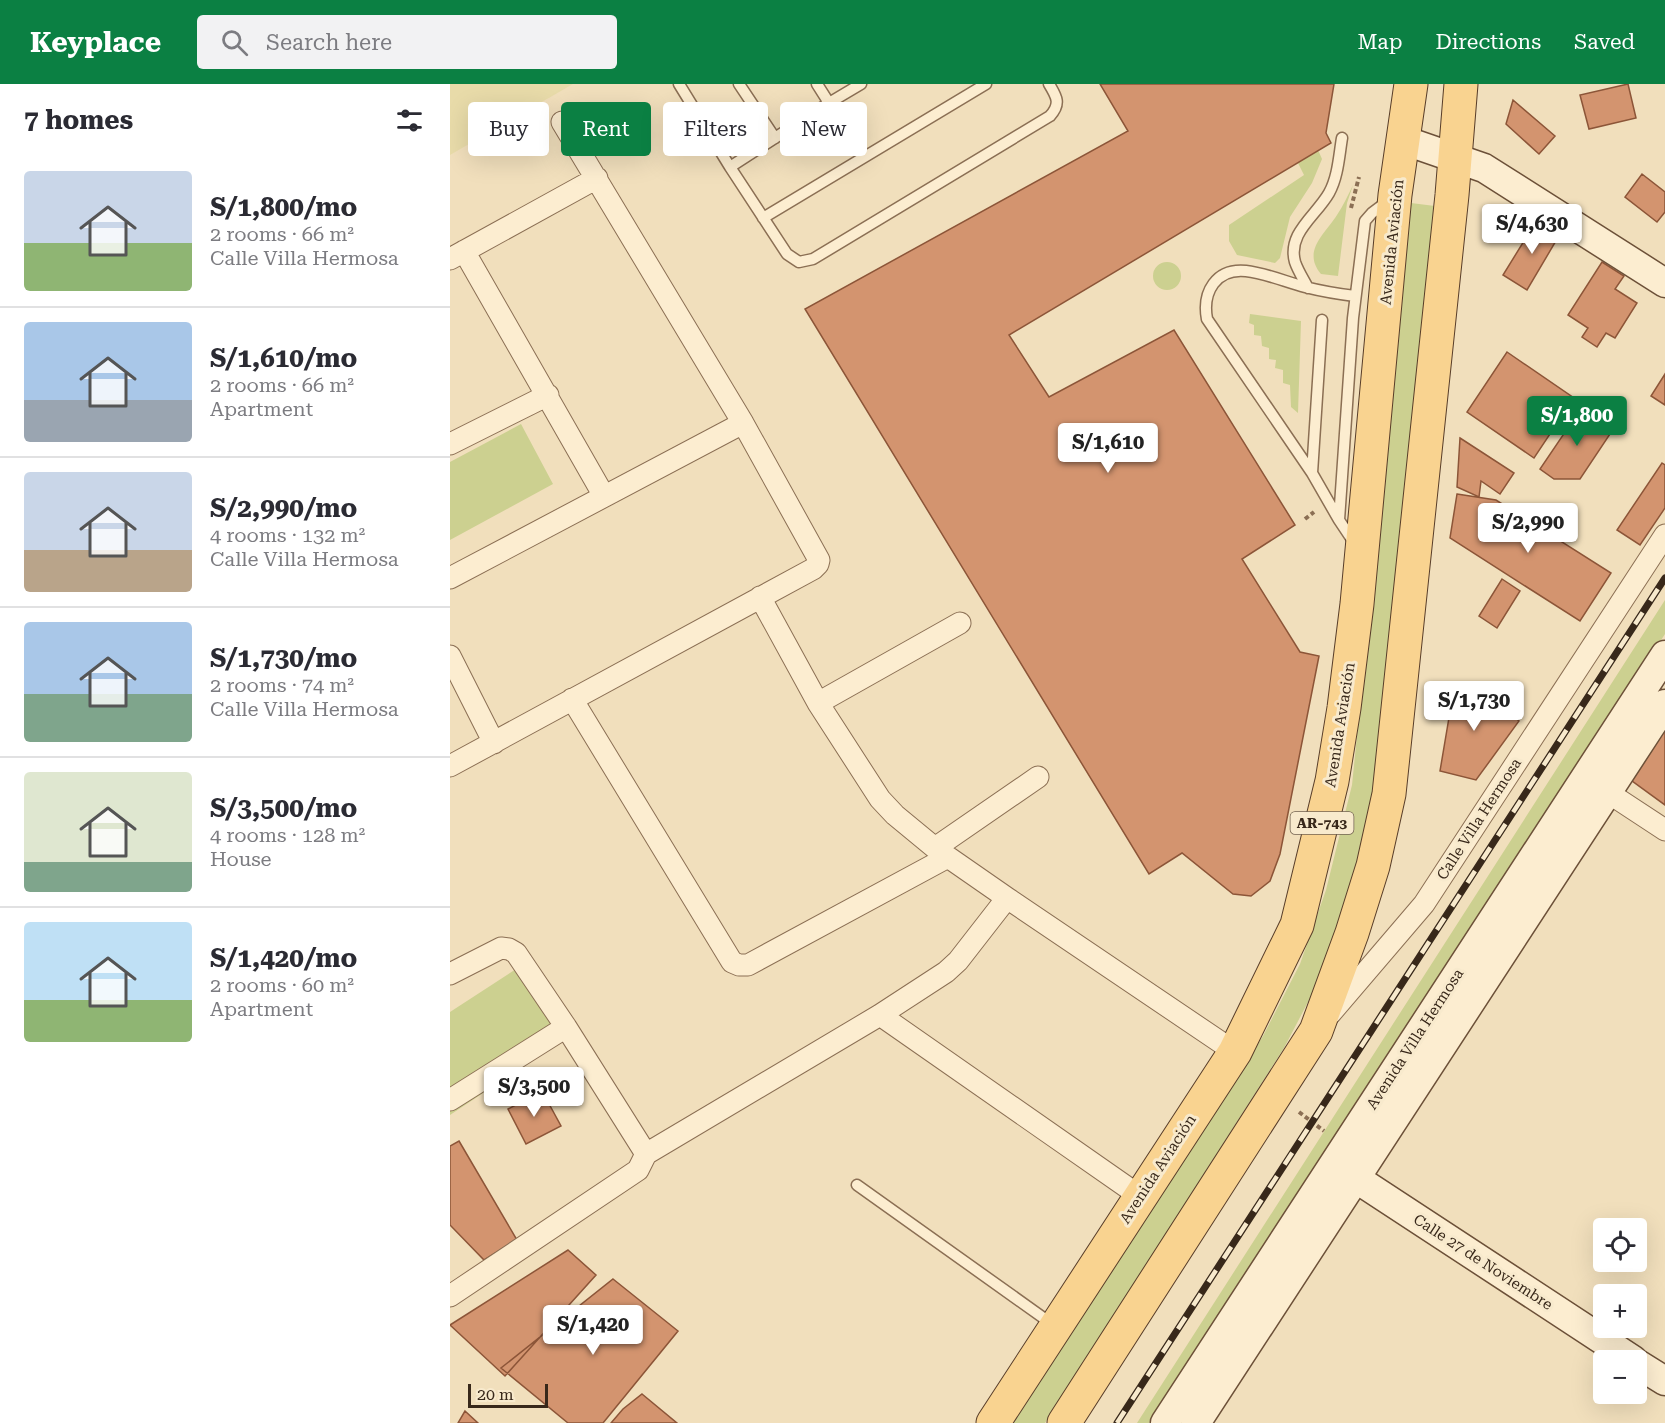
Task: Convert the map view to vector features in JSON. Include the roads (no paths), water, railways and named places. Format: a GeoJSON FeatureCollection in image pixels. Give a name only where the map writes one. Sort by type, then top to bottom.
{"type":"FeatureCollection","features":[{"type":"Feature","properties":{"kind":"main road","name":"Avenida Aviación"},"geometry":{"type":"LineString","coordinates":[[993,1423],[1235,1052],[1297,925],[1332,781],[1344,708],[1395,195],[1411,84]]}},
{"type":"Feature","properties":{"kind":"main road"},"geometry":{"type":"LineString","coordinates":[[1064,1423],[1316,1030],[1352,933],[1373,866],[1389,794],[1452,195],[1461,84]]}},
{"type":"Feature","properties":{"kind":"main road"},"geometry":{"type":"LineString","coordinates":[[1403,140],[1484,168],[1665,283]]}},
{"type":"Feature","properties":{"kind":"main road","name":"Avenida Villa Hermosa"},"geometry":{"type":"LineString","coordinates":[[1196,1423],[1345,1171],[1596,785],[1665,655]]}},
{"type":"Feature","properties":{"kind":"main road","name":"Avenida Villa Hermosa"},"geometry":{"type":"LineString","coordinates":[[1596,785],[1665,704]]}},
{"type":"Feature","properties":{"kind":"main road","name":"Avenida Villa Hermosa"},"geometry":{"type":"LineString","coordinates":[[1165,1423],[1345,1171]]}},
{"type":"Feature","properties":{"kind":"main road","name":"Calle 27 de Noviembre"},"geometry":{"type":"LineString","coordinates":[[1345,1171],[1617,1350]]}},
{"type":"Feature","properties":{"kind":"main road","name":"Calle 27 de Noviembre"},"geometry":{"type":"LineString","coordinates":[[1647,1370],[1665,1381]]}},
{"type":"Feature","properties":{"kind":"street"},"geometry":{"type":"LineString","coordinates":[[450,766],[813,569],[819,560],[743,423],[583,156]]}},
{"type":"Feature","properties":{"kind":"street"},"geometry":{"type":"LineString","coordinates":[[597,178],[457,255],[548,395],[604,496]]}},
{"type":"Feature","properties":{"kind":"street"},"geometry":{"type":"LineString","coordinates":[[450,444],[548,395]]}},
{"type":"Feature","properties":{"kind":"street"},"geometry":{"type":"LineString","coordinates":[[450,578],[743,423]]}},
{"type":"Feature","properties":{"kind":"street","name":"Calle Villa Hermosa"},"geometry":{"type":"LineString","coordinates":[[1316,1030],[1424,904],[1665,535]]}},
{"type":"Feature","properties":{"kind":"street"},"geometry":{"type":"LineString","coordinates":[[760,597],[818,703],[880,799],[894,814],[941,853],[1235,1052]]}},
{"type":"Feature","properties":{"kind":"street"},"geometry":{"type":"LineString","coordinates":[[818,703],[960,623]]}},
{"type":"Feature","properties":{"kind":"street"},"geometry":{"type":"LineString","coordinates":[[450,656],[494,742]]}},
{"type":"Feature","properties":{"kind":"street"},"geometry":{"type":"LineString","coordinates":[[572,699],[732,962],[739,965],[748,965],[941,853],[1038,777]]}},
{"type":"Feature","properties":{"kind":"street"},"geometry":{"type":"LineString","coordinates":[[1596,785],[1665,830]]}},
{"type":"Feature","properties":{"kind":"street"},"geometry":{"type":"LineString","coordinates":[[450,1296],[638,1170],[646,1154],[880,1015],[953,967],[1006,898]]}},
{"type":"Feature","properties":{"kind":"street"},"geometry":{"type":"LineString","coordinates":[[450,974],[501,948],[516,953],[646,1154]]}},
{"type":"Feature","properties":{"kind":"street"},"geometry":{"type":"LineString","coordinates":[[880,1015],[1141,1197]]}},
{"type":"Feature","properties":{"kind":"street"},"geometry":{"type":"LineString","coordinates":[[450,1100],[566,1027]]}},
{"type":"Feature","properties":{"kind":"lane"},"geometry":{"type":"LineString","coordinates":[[679,84],[763,218],[792,259],[799,262],[813,259],[1050,116],[1057,108],[1058,98],[1049,84]]}},
{"type":"Feature","properties":{"kind":"lane"},"geometry":{"type":"LineString","coordinates":[[739,84],[775,138]]}},
{"type":"Feature","properties":{"kind":"lane"},"geometry":{"type":"LineString","coordinates":[[817,84],[828,102]]}},
{"type":"Feature","properties":{"kind":"lane"},"geometry":{"type":"LineString","coordinates":[[831,102],[861,84]]}},
{"type":"Feature","properties":{"kind":"lane"},"geometry":{"type":"LineString","coordinates":[[763,218],[987,84]]}},
{"type":"Feature","properties":{"kind":"lane"},"geometry":{"type":"LineString","coordinates":[[730,167],[780,135]]}},
{"type":"Feature","properties":{"kind":"lane"},"geometry":{"type":"LineString","coordinates":[[1308,288],[1296,263],[1294,250],[1296,238],[1328,194],[1334,179],[1342,138]]}},
{"type":"Feature","properties":{"kind":"lane"},"geometry":{"type":"LineString","coordinates":[[1339,520],[1355,296],[1365,221],[1395,195]]}},
{"type":"Feature","properties":{"kind":"lane"},"geometry":{"type":"LineString","coordinates":[[1355,296],[1308,288],[1248,271],[1235,271],[1226,273],[1213,282],[1207,293],[1205,304],[1207,319],[1312,473],[1361,553]]}},
{"type":"Feature","properties":{"kind":"lane"},"geometry":{"type":"LineString","coordinates":[[1312,473],[1322,320]]}},
{"type":"Feature","properties":{"kind":"lane"},"geometry":{"type":"LineString","coordinates":[[856,1185],[1056,1327]]}},
{"type":"Feature","properties":{"kind":"railway"},"geometry":{"type":"LineString","coordinates":[[1117,1423],[1665,578]]}}]}
